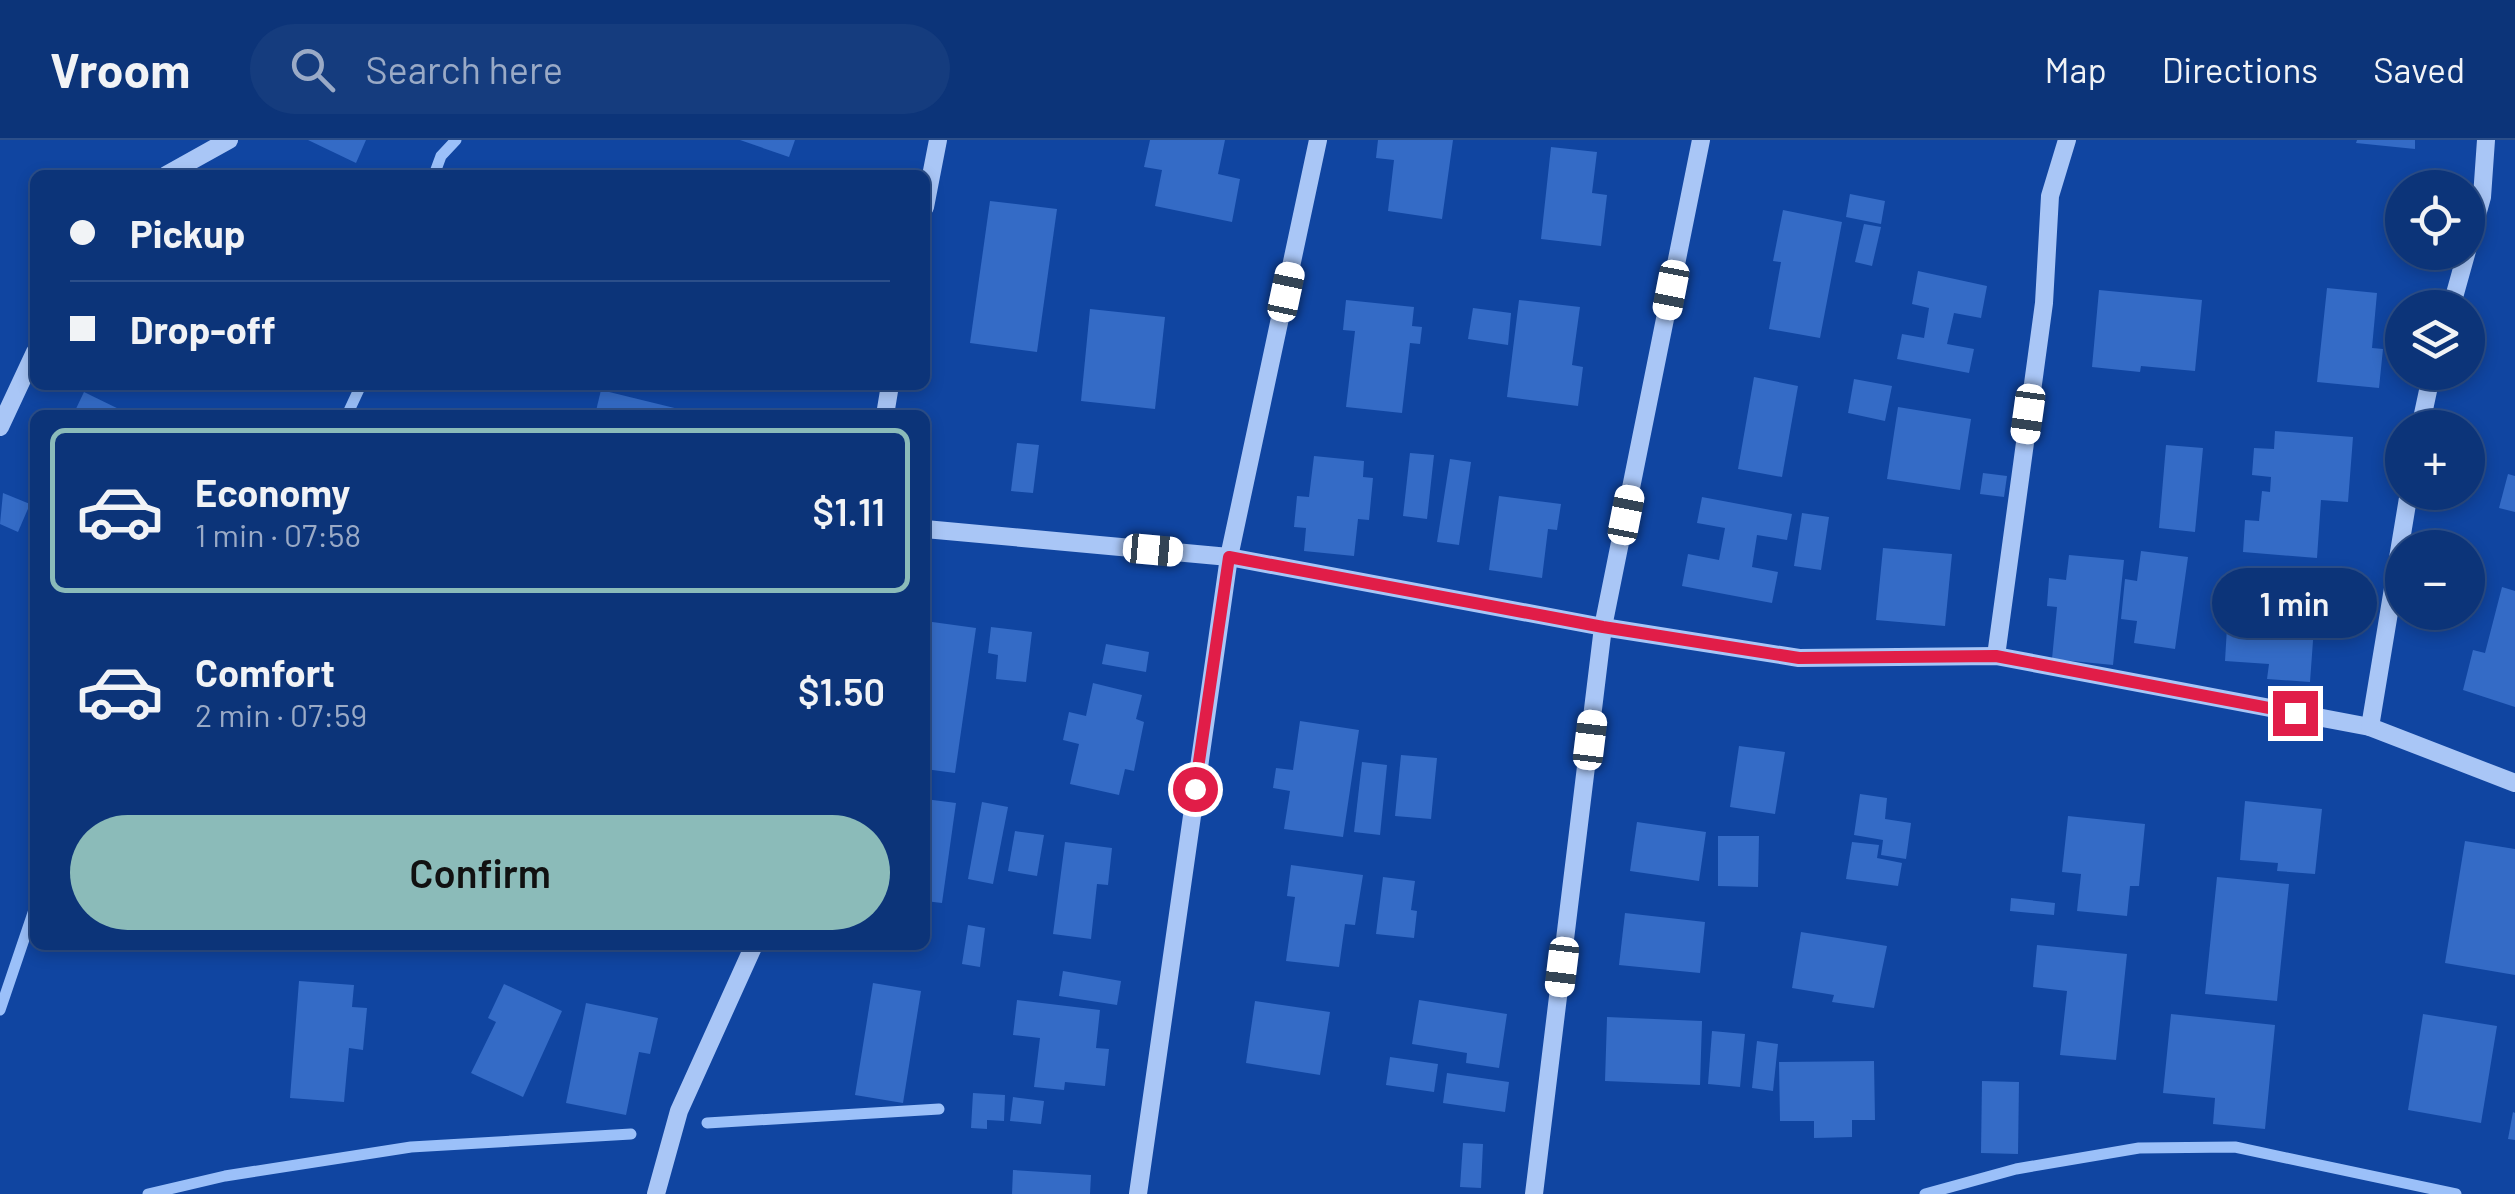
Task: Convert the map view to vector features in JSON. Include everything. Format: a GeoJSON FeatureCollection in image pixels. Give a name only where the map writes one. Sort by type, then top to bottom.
{"type":"FeatureCollection","features":[{"type":"Feature","properties":{"kind":"street"},"geometry":{"type":"LineString","coordinates":[[175,170],[228,140]]}},
{"type":"Feature","properties":{"kind":"street"},"geometry":{"type":"LineString","coordinates":[[930,181],[938,140]]}},
{"type":"Feature","properties":{"kind":"street"},"geometry":{"type":"LineString","coordinates":[[1138,1194],[1229,557],[1318,140]]}},
{"type":"Feature","properties":{"kind":"street"},"geometry":{"type":"LineString","coordinates":[[1534,1194],[1603,627],[1701,140]]}},
{"type":"Feature","properties":{"kind":"street"},"geometry":{"type":"LineString","coordinates":[[1996,656],[2044,303],[2050,196],[2067,140]]}},
{"type":"Feature","properties":{"kind":"street"},"geometry":{"type":"LineString","coordinates":[[2457,290],[2482,197],[2486,140]]}},
{"type":"Feature","properties":{"kind":"street"},"geometry":{"type":"LineString","coordinates":[[0,427],[30,363]]}},
{"type":"Feature","properties":{"kind":"street"},"geometry":{"type":"LineString","coordinates":[[2370,727],[2406,510]]}},
{"type":"Feature","properties":{"kind":"street"},"geometry":{"type":"LineString","coordinates":[[930,529],[1229,557],[1603,627],[1799,658],[1996,656],[2370,727],[2515,783]]}},
{"type":"Feature","properties":{"kind":"street"},"geometry":{"type":"LineString","coordinates":[[656,1194],[679,1110],[752,950]]}},
{"type":"Feature","properties":{"kind":"building"},"geometry":{"type":"Polygon","coordinates":[[[308,140],[366,140],[356,163],[308,140]]]}},
{"type":"Feature","properties":{"kind":"building"},"geometry":{"type":"Polygon","coordinates":[[[740,140],[795,140],[789,157],[740,140]]]}},
{"type":"Feature","properties":{"kind":"building"},"geometry":{"type":"Polygon","coordinates":[[[1150,140],[1225,140],[1218,174],[1240,179],[1232,222],[1155,206],[1162,170],[1144,167],[1150,140]]]}},
{"type":"Feature","properties":{"kind":"building"},"geometry":{"type":"Polygon","coordinates":[[[1378,140],[1453,140],[1442,219],[1388,211],[1394,160],[1376,158],[1378,140]]]}},
{"type":"Feature","properties":{"kind":"building"},"geometry":{"type":"Polygon","coordinates":[[[2415,140],[2415,149],[2356,143],[2415,140]]]}},
{"type":"Feature","properties":{"kind":"building"},"geometry":{"type":"Polygon","coordinates":[[[1551,147],[1597,152],[1592,193],[1607,195],[1601,246],[1541,239],[1551,147]]]}},
{"type":"Feature","properties":{"kind":"building"},"geometry":{"type":"Polygon","coordinates":[[[1850,194],[1885,201],[1881,224],[1846,217],[1850,194]]]}},
{"type":"Feature","properties":{"kind":"building"},"geometry":{"type":"Polygon","coordinates":[[[990,201],[1057,209],[1037,352],[970,343],[990,201]]]}},
{"type":"Feature","properties":{"kind":"building"},"geometry":{"type":"Polygon","coordinates":[[[1783,210],[1842,222],[1820,338],[1769,329],[1781,262],[1773,261],[1783,210]]]}},
{"type":"Feature","properties":{"kind":"building"},"geometry":{"type":"Polygon","coordinates":[[[1864,224],[1881,227],[1872,266],[1855,262],[1864,224]]]}},
{"type":"Feature","properties":{"kind":"building"},"geometry":{"type":"Polygon","coordinates":[[[1918,271],[1987,286],[1981,318],[1954,313],[1947,344],[1974,349],[1969,373],[1897,359],[1902,334],[1924,338],[1929,308],[1912,304],[1918,271]]]}},
{"type":"Feature","properties":{"kind":"building"},"geometry":{"type":"Polygon","coordinates":[[[2327,288],[2377,293],[2372,348],[2383,349],[2379,388],[2317,382],[2327,288]]]}},
{"type":"Feature","properties":{"kind":"building"},"geometry":{"type":"Polygon","coordinates":[[[2099,290],[2202,300],[2195,371],[2141,366],[2140,372],[2092,367],[2099,290]]]}},
{"type":"Feature","properties":{"kind":"building"},"geometry":{"type":"Polygon","coordinates":[[[1346,300],[1414,307],[1412,326],[1422,327],[1420,344],[1410,343],[1402,413],[1346,407],[1355,331],[1343,330],[1346,300]]]}},
{"type":"Feature","properties":{"kind":"building"},"geometry":{"type":"Polygon","coordinates":[[[1519,300],[1580,307],[1572,365],[1583,367],[1578,406],[1507,397],[1519,300]]]}},
{"type":"Feature","properties":{"kind":"building"},"geometry":{"type":"Polygon","coordinates":[[[1473,308],[1511,313],[1508,345],[1468,339],[1473,308]]]}},
{"type":"Feature","properties":{"kind":"building"},"geometry":{"type":"Polygon","coordinates":[[[1090,309],[1165,317],[1155,409],[1081,401],[1090,309]]]}},
{"type":"Feature","properties":{"kind":"building"},"geometry":{"type":"Polygon","coordinates":[[[1754,377],[1798,386],[1782,477],[1738,469],[1754,377]]]}},
{"type":"Feature","properties":{"kind":"building"},"geometry":{"type":"Polygon","coordinates":[[[1854,379],[1892,386],[1885,421],[1848,413],[1854,379]]]}},
{"type":"Feature","properties":{"kind":"building"},"geometry":{"type":"Polygon","coordinates":[[[601,390],[683,410],[596,410],[601,390]]]}},
{"type":"Feature","properties":{"kind":"building"},"geometry":{"type":"Polygon","coordinates":[[[84,392],[121,410],[75,410],[84,392]]]}},
{"type":"Feature","properties":{"kind":"building"},"geometry":{"type":"Polygon","coordinates":[[[1898,407],[1971,419],[1960,490],[1887,479],[1898,407]]]}},
{"type":"Feature","properties":{"kind":"building"},"geometry":{"type":"Polygon","coordinates":[[[2275,431],[2353,437],[2348,502],[2321,500],[2317,558],[2243,552],[2245,520],[2259,521],[2262,491],[2270,492],[2271,477],[2252,475],[2254,448],[2274,449],[2275,431]]]}},
{"type":"Feature","properties":{"kind":"building"},"geometry":{"type":"Polygon","coordinates":[[[1017,443],[1039,445],[1033,493],[1011,491],[1017,443]]]}},
{"type":"Feature","properties":{"kind":"building"},"geometry":{"type":"Polygon","coordinates":[[[2166,445],[2203,448],[2195,532],[2159,528],[2166,445]]]}},
{"type":"Feature","properties":{"kind":"building"},"geometry":{"type":"Polygon","coordinates":[[[1410,453],[1434,455],[1427,519],[1403,516],[1410,453]]]}},
{"type":"Feature","properties":{"kind":"building"},"geometry":{"type":"Polygon","coordinates":[[[1314,456],[1364,461],[1363,477],[1373,478],[1369,520],[1358,519],[1354,556],[1304,551],[1306,528],[1294,527],[1297,496],[1309,497],[1314,456]]]}},
{"type":"Feature","properties":{"kind":"building"},"geometry":{"type":"Polygon","coordinates":[[[1450,459],[1471,462],[1459,545],[1437,542],[1450,459]]]}},
{"type":"Feature","properties":{"kind":"building"},"geometry":{"type":"Polygon","coordinates":[[[1983,473],[2007,476],[2004,497],[1980,494],[1983,473]]]}},
{"type":"Feature","properties":{"kind":"building"},"geometry":{"type":"Polygon","coordinates":[[[2508,474],[2515,476],[2515,512],[2499,508],[2508,474]]]}},
{"type":"Feature","properties":{"kind":"building"},"geometry":{"type":"Polygon","coordinates":[[[3,493],[30,504],[18,532],[0,524],[3,493]]]}},
{"type":"Feature","properties":{"kind":"building"},"geometry":{"type":"Polygon","coordinates":[[[1499,496],[1561,504],[1557,530],[1548,529],[1542,578],[1489,570],[1499,496]]]}},
{"type":"Feature","properties":{"kind":"building"},"geometry":{"type":"Polygon","coordinates":[[[1702,497],[1792,514],[1787,540],[1757,535],[1752,567],[1778,572],[1772,603],[1682,586],[1688,554],[1719,560],[1725,528],[1697,523],[1702,497]]]}},
{"type":"Feature","properties":{"kind":"building"},"geometry":{"type":"Polygon","coordinates":[[[1802,513],[1829,517],[1821,570],[1794,566],[1802,513]]]}},
{"type":"Feature","properties":{"kind":"building"},"geometry":{"type":"Polygon","coordinates":[[[1883,548],[1952,554],[1945,626],[1876,620],[1883,548]]]}},
{"type":"Feature","properties":{"kind":"building"},"geometry":{"type":"Polygon","coordinates":[[[2141,551],[2188,557],[2175,649],[2134,643],[2137,621],[2121,619],[2125,579],[2137,581],[2141,551]]]}},
{"type":"Feature","properties":{"kind":"building"},"geometry":{"type":"Polygon","coordinates":[[[2069,555],[2124,560],[2113,665],[2052,659],[2057,607],[2047,606],[2049,578],[2066,580],[2069,555]]]}},
{"type":"Feature","properties":{"kind":"building"},"geometry":{"type":"Polygon","coordinates":[[[2230,577],[2310,581],[2307,627],[2314,627],[2310,682],[2267,679],[2269,664],[2225,661],[2230,577]]]}},
{"type":"Feature","properties":{"kind":"building"},"geometry":{"type":"Polygon","coordinates":[[[2502,587],[2515,591],[2515,707],[2463,690],[2473,650],[2485,653],[2502,587]]]}},
{"type":"Feature","properties":{"kind":"building"},"geometry":{"type":"Polygon","coordinates":[[[930,622],[976,628],[955,773],[930,770],[930,622]]]}},
{"type":"Feature","properties":{"kind":"building"},"geometry":{"type":"Polygon","coordinates":[[[991,627],[1032,632],[1026,682],[996,679],[998,655],[988,653],[991,627]]]}},
{"type":"Feature","properties":{"kind":"building"},"geometry":{"type":"Polygon","coordinates":[[[1106,644],[1149,652],[1146,672],[1102,664],[1106,644]]]}},
{"type":"Feature","properties":{"kind":"building"},"geometry":{"type":"Polygon","coordinates":[[[1093,683],[1142,695],[1136,719],[1144,722],[1134,771],[1125,769],[1119,795],[1070,784],[1079,744],[1063,740],[1069,712],[1086,716],[1093,683]]]}},
{"type":"Feature","properties":{"kind":"building"},"geometry":{"type":"Polygon","coordinates":[[[1300,721],[1359,730],[1343,837],[1284,829],[1290,791],[1273,788],[1276,768],[1293,770],[1300,721]]]}},
{"type":"Feature","properties":{"kind":"building"},"geometry":{"type":"Polygon","coordinates":[[[1739,746],[1785,752],[1775,814],[1730,807],[1739,746]]]}},
{"type":"Feature","properties":{"kind":"building"},"geometry":{"type":"Polygon","coordinates":[[[1401,755],[1437,758],[1431,819],[1395,816],[1401,755]]]}},
{"type":"Feature","properties":{"kind":"building"},"geometry":{"type":"Polygon","coordinates":[[[1362,762],[1387,765],[1380,835],[1354,832],[1362,762]]]}},
{"type":"Feature","properties":{"kind":"building"},"geometry":{"type":"Polygon","coordinates":[[[1860,794],[1887,798],[1885,819],[1911,823],[1906,859],[1881,855],[1883,840],[1854,835],[1860,794]]]}},
{"type":"Feature","properties":{"kind":"building"},"geometry":{"type":"Polygon","coordinates":[[[930,800],[956,803],[942,903],[930,902],[930,800]]]}},
{"type":"Feature","properties":{"kind":"building"},"geometry":{"type":"Polygon","coordinates":[[[2245,801],[2322,809],[2315,874],[2277,871],[2278,863],[2240,860],[2245,801]]]}},
{"type":"Feature","properties":{"kind":"building"},"geometry":{"type":"Polygon","coordinates":[[[982,802],[1008,807],[993,884],[968,879],[982,802]]]}},
{"type":"Feature","properties":{"kind":"building"},"geometry":{"type":"Polygon","coordinates":[[[2068,816],[2145,824],[2139,886],[2130,886],[2127,916],[2077,911],[2081,874],[2062,872],[2068,816]]]}},
{"type":"Feature","properties":{"kind":"building"},"geometry":{"type":"Polygon","coordinates":[[[1637,822],[1706,832],[1699,881],[1630,871],[1637,822]]]}},
{"type":"Feature","properties":{"kind":"building"},"geometry":{"type":"Polygon","coordinates":[[[1015,831],[1044,835],[1037,876],[1008,871],[1015,831]]]}},
{"type":"Feature","properties":{"kind":"building"},"geometry":{"type":"Polygon","coordinates":[[[1718,836],[1759,836],[1758,887],[1718,886],[1718,836]]]}},
{"type":"Feature","properties":{"kind":"building"},"geometry":{"type":"Polygon","coordinates":[[[2465,841],[2515,849],[2515,975],[2445,963],[2465,841]]]}},
{"type":"Feature","properties":{"kind":"building"},"geometry":{"type":"Polygon","coordinates":[[[1065,842],[1112,848],[1108,885],[1097,884],[1091,939],[1053,934],[1065,842]]]}},
{"type":"Feature","properties":{"kind":"building"},"geometry":{"type":"Polygon","coordinates":[[[1852,842],[1879,845],[1877,858],[1902,863],[1898,886],[1846,879],[1852,842]]]}},
{"type":"Feature","properties":{"kind":"building"},"geometry":{"type":"Polygon","coordinates":[[[1291,865],[1363,875],[1355,925],[1345,924],[1339,967],[1286,961],[1295,897],[1287,896],[1291,865]]]}},
{"type":"Feature","properties":{"kind":"building"},"geometry":{"type":"Polygon","coordinates":[[[1383,877],[1415,881],[1411,910],[1417,911],[1414,938],[1376,934],[1383,877]]]}},
{"type":"Feature","properties":{"kind":"building"},"geometry":{"type":"Polygon","coordinates":[[[2217,877],[2289,884],[2277,1001],[2205,994],[2217,877]]]}},
{"type":"Feature","properties":{"kind":"building"},"geometry":{"type":"Polygon","coordinates":[[[2011,898],[2055,903],[2054,915],[2010,911],[2011,898]]]}},
{"type":"Feature","properties":{"kind":"building"},"geometry":{"type":"Polygon","coordinates":[[[1625,913],[1705,922],[1700,973],[1619,965],[1625,913]]]}},
{"type":"Feature","properties":{"kind":"building"},"geometry":{"type":"Polygon","coordinates":[[[968,925],[985,928],[980,967],[962,964],[968,925]]]}},
{"type":"Feature","properties":{"kind":"building"},"geometry":{"type":"Polygon","coordinates":[[[1801,932],[1887,946],[1874,1008],[1832,1002],[1834,995],[1792,988],[1801,932]]]}},
{"type":"Feature","properties":{"kind":"building"},"geometry":{"type":"Polygon","coordinates":[[[2037,945],[2127,954],[2116,1060],[2060,1055],[2067,991],[2033,987],[2037,945]]]}},
{"type":"Feature","properties":{"kind":"building"},"geometry":{"type":"Polygon","coordinates":[[[1063,971],[1121,981],[1117,1005],[1059,996],[1063,971]]]}},
{"type":"Feature","properties":{"kind":"building"},"geometry":{"type":"Polygon","coordinates":[[[299,981],[354,985],[352,1007],[367,1008],[363,1050],[349,1048],[344,1102],[290,1098],[299,981]]]}},
{"type":"Feature","properties":{"kind":"building"},"geometry":{"type":"Polygon","coordinates":[[[873,983],[921,991],[903,1103],[855,1095],[873,983]]]}},
{"type":"Feature","properties":{"kind":"building"},"geometry":{"type":"Polygon","coordinates":[[[504,984],[562,1011],[523,1097],[471,1073],[496,1022],[488,1018],[504,984]]]}},
{"type":"Feature","properties":{"kind":"building"},"geometry":{"type":"Polygon","coordinates":[[[1017,1000],[1100,1010],[1096,1048],[1109,1049],[1105,1086],[1065,1082],[1064,1090],[1034,1087],[1040,1038],[1013,1035],[1017,1000]]]}},
{"type":"Feature","properties":{"kind":"building"},"geometry":{"type":"Polygon","coordinates":[[[1419,1000],[1507,1014],[1499,1068],[1466,1063],[1467,1053],[1412,1044],[1419,1000]]]}},
{"type":"Feature","properties":{"kind":"building"},"geometry":{"type":"Polygon","coordinates":[[[1255,1001],[1330,1012],[1320,1075],[1246,1063],[1255,1001]]]}},
{"type":"Feature","properties":{"kind":"building"},"geometry":{"type":"Polygon","coordinates":[[[586,1003],[658,1018],[650,1054],[639,1052],[626,1115],[566,1103],[586,1003]]]}},
{"type":"Feature","properties":{"kind":"building"},"geometry":{"type":"Polygon","coordinates":[[[2171,1014],[2275,1025],[2265,1129],[2213,1124],[2215,1098],[2163,1093],[2171,1014]]]}},
{"type":"Feature","properties":{"kind":"building"},"geometry":{"type":"Polygon","coordinates":[[[2423,1014],[2497,1026],[2481,1123],[2408,1110],[2423,1014]]]}},
{"type":"Feature","properties":{"kind":"building"},"geometry":{"type":"Polygon","coordinates":[[[1607,1017],[1702,1021],[1700,1085],[1605,1081],[1607,1017]]]}},
{"type":"Feature","properties":{"kind":"building"},"geometry":{"type":"Polygon","coordinates":[[[1712,1031],[1745,1034],[1740,1087],[1708,1084],[1712,1031]]]}},
{"type":"Feature","properties":{"kind":"building"},"geometry":{"type":"Polygon","coordinates":[[[1757,1041],[1778,1044],[1773,1091],[1752,1088],[1757,1041]]]}},
{"type":"Feature","properties":{"kind":"building"},"geometry":{"type":"Polygon","coordinates":[[[1390,1057],[1438,1064],[1434,1092],[1386,1085],[1390,1057]]]}},
{"type":"Feature","properties":{"kind":"building"},"geometry":{"type":"Polygon","coordinates":[[[1874,1061],[1875,1120],[1852,1120],[1852,1137],[1814,1138],[1814,1121],[1780,1121],[1779,1062],[1874,1061]]]}},
{"type":"Feature","properties":{"kind":"building"},"geometry":{"type":"Polygon","coordinates":[[[1447,1073],[1509,1082],[1505,1112],[1443,1103],[1447,1073]]]}},
{"type":"Feature","properties":{"kind":"building"},"geometry":{"type":"Polygon","coordinates":[[[1982,1081],[2019,1082],[2018,1154],[1981,1153],[1982,1081]]]}},
{"type":"Feature","properties":{"kind":"building"},"geometry":{"type":"Polygon","coordinates":[[[973,1093],[1005,1095],[1004,1121],[987,1120],[987,1129],[971,1128],[973,1093]]]}},
{"type":"Feature","properties":{"kind":"building"},"geometry":{"type":"Polygon","coordinates":[[[1013,1097],[1044,1101],[1041,1124],[1010,1121],[1013,1097]]]}},
{"type":"Feature","properties":{"kind":"building"},"geometry":{"type":"Polygon","coordinates":[[[2515,1113],[2515,1140],[2508,1139],[2515,1113]]]}},
{"type":"Feature","properties":{"kind":"building"},"geometry":{"type":"Polygon","coordinates":[[[1463,1143],[1483,1144],[1481,1188],[1460,1187],[1463,1143]]]}},
{"type":"Feature","properties":{"kind":"building"},"geometry":{"type":"Polygon","coordinates":[[[1013,1170],[1091,1175],[1090,1194],[1012,1194],[1013,1170]]]}},
{"type":"Feature","properties":{"kind":"waterway"},"geometry":{"type":"LineString","coordinates":[[436,170],[441,156],[456,140]]}},
{"type":"Feature","properties":{"kind":"waterway"},"geometry":{"type":"LineString","coordinates":[[349,410],[359,390]]}},
{"type":"Feature","properties":{"kind":"waterway"},"geometry":{"type":"LineString","coordinates":[[0,1010],[30,922]]}},
{"type":"Feature","properties":{"kind":"waterway"},"geometry":{"type":"LineString","coordinates":[[707,1123],[939,1109]]}},
{"type":"Feature","properties":{"kind":"waterway"},"geometry":{"type":"LineString","coordinates":[[148,1194],[225,1176],[411,1147],[631,1134]]}},
{"type":"Feature","properties":{"kind":"waterway"},"geometry":{"type":"LineString","coordinates":[[1925,1194],[2016,1169],[2139,1148],[2235,1147],[2456,1194]]}},
{"type":"Feature","properties":{"kind":"route"},"geometry":{"type":"LineString","coordinates":[[1195,789],[1229,557],[1603,627],[1799,658],[1996,656],[2295,713]]}}]}
